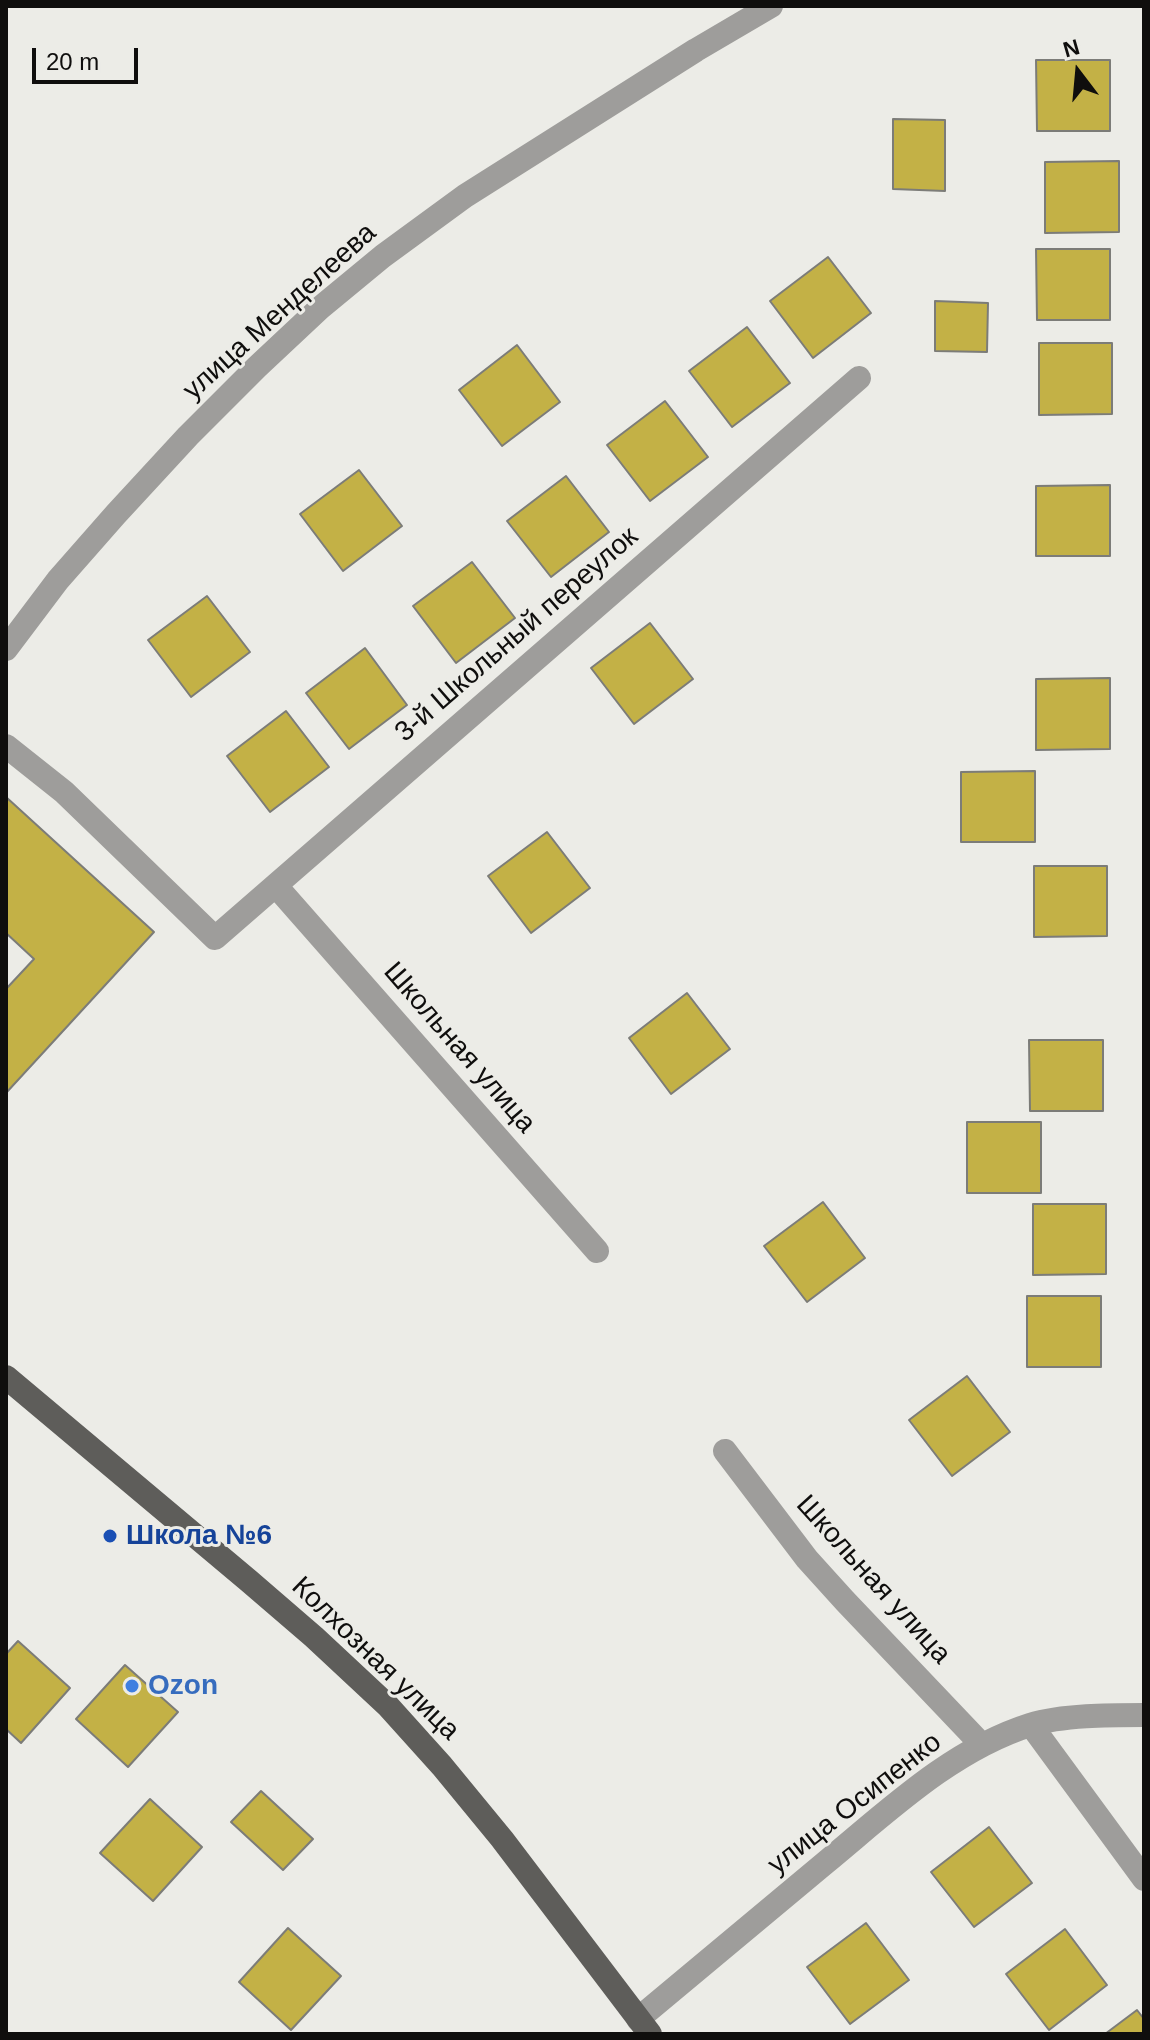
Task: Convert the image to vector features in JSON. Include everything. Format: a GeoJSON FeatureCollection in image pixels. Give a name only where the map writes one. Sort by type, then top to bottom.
{"type":"FeatureCollection","features":[{"type":"Feature","properties":{"kind":"main road","name":"Колхозная улица"},"geometry":{"type":"LineString","coordinates":[[6,1377],[260,1590],[388,1706],[502,1839],[644,2026]]}},
{"type":"Feature","properties":{"kind":"street","name":"улица Менделеева"},"geometry":{"type":"LineString","coordinates":[[6,649],[58,580],[188,436],[330,299],[465,196],[771,6]]}},
{"type":"Feature","properties":{"kind":"street","name":"3-й Школьный переулок"},"geometry":{"type":"LineString","coordinates":[[6,746],[64,792],[215,938],[859,378]]}},
{"type":"Feature","properties":{"kind":"street","name":"Школьная улица"},"geometry":{"type":"LineString","coordinates":[[276,886],[597,1251]]}},
{"type":"Feature","properties":{"kind":"street","name":"Школьная улица"},"geometry":{"type":"LineString","coordinates":[[725,1451],[807,1559],[982,1745]]}},
{"type":"Feature","properties":{"kind":"street","name":"улица Осипенко"},"geometry":{"type":"LineString","coordinates":[[644,2026],[885,1813],[982,1745],[1031,1725],[1075,1718],[1144,1715]]}},
{"type":"Feature","properties":{"kind":"street"},"geometry":{"type":"LineString","coordinates":[[1031,1725],[1144,1879]]}},
{"type":"Feature","properties":{"kind":"building"},"geometry":{"type":"Polygon","coordinates":[[[1036,60],[1110,60],[1110,131],[1037,131],[1036,60]]]}},
{"type":"Feature","properties":{"kind":"building"},"geometry":{"type":"Polygon","coordinates":[[[893,119],[945,120],[945,191],[893,189],[893,119]]]}},
{"type":"Feature","properties":{"kind":"building"},"geometry":{"type":"Polygon","coordinates":[[[1119,161],[1119,232],[1045,233],[1045,162],[1119,161]]]}},
{"type":"Feature","properties":{"kind":"building"},"geometry":{"type":"Polygon","coordinates":[[[1036,249],[1110,249],[1110,320],[1037,320],[1036,249]]]}},
{"type":"Feature","properties":{"kind":"building"},"geometry":{"type":"Polygon","coordinates":[[[828,257],[871,313],[813,358],[770,301],[828,257]]]}},
{"type":"Feature","properties":{"kind":"building"},"geometry":{"type":"Polygon","coordinates":[[[935,301],[988,303],[987,352],[935,351],[935,301]]]}},
{"type":"Feature","properties":{"kind":"building"},"geometry":{"type":"Polygon","coordinates":[[[747,327],[790,383],[732,427],[689,371],[747,327]]]}},
{"type":"Feature","properties":{"kind":"building"},"geometry":{"type":"Polygon","coordinates":[[[1039,343],[1112,343],[1112,414],[1039,415],[1039,343]]]}},
{"type":"Feature","properties":{"kind":"building"},"geometry":{"type":"Polygon","coordinates":[[[517,345],[560,402],[502,446],[459,390],[517,345]]]}},
{"type":"Feature","properties":{"kind":"building"},"geometry":{"type":"Polygon","coordinates":[[[665,401],[708,457],[650,501],[607,445],[665,401]]]}},
{"type":"Feature","properties":{"kind":"building"},"geometry":{"type":"Polygon","coordinates":[[[359,470],[402,526],[343,571],[300,514],[359,470]]]}},
{"type":"Feature","properties":{"kind":"building"},"geometry":{"type":"Polygon","coordinates":[[[566,476],[609,532],[551,577],[507,521],[566,476]]]}},
{"type":"Feature","properties":{"kind":"building"},"geometry":{"type":"Polygon","coordinates":[[[1110,485],[1110,556],[1036,556],[1036,486],[1110,485]]]}},
{"type":"Feature","properties":{"kind":"building"},"geometry":{"type":"Polygon","coordinates":[[[472,562],[515,618],[456,663],[413,606],[472,562]]]}},
{"type":"Feature","properties":{"kind":"building"},"geometry":{"type":"Polygon","coordinates":[[[207,596],[250,652],[191,697],[148,640],[207,596]]]}},
{"type":"Feature","properties":{"kind":"building"},"geometry":{"type":"Polygon","coordinates":[[[650,623],[693,679],[634,724],[591,668],[650,623]]]}},
{"type":"Feature","properties":{"kind":"building"},"geometry":{"type":"Polygon","coordinates":[[[365,648],[407,705],[349,749],[306,693],[365,648]]]}},
{"type":"Feature","properties":{"kind":"building"},"geometry":{"type":"Polygon","coordinates":[[[1110,678],[1110,749],[1036,750],[1036,679],[1110,678]]]}},
{"type":"Feature","properties":{"kind":"building"},"geometry":{"type":"Polygon","coordinates":[[[286,711],[329,767],[270,812],[227,756],[286,711]]]}},
{"type":"Feature","properties":{"kind":"building"},"geometry":{"type":"Polygon","coordinates":[[[1035,771],[1035,842],[961,842],[961,772],[1035,771]]]}},
{"type":"Feature","properties":{"kind":"building"},"geometry":{"type":"Polygon","coordinates":[[[6,797],[154,932],[6,1093],[6,989],[34,959],[6,933],[6,797]]]}},
{"type":"Feature","properties":{"kind":"building"},"geometry":{"type":"Polygon","coordinates":[[[547,832],[590,888],[531,933],[488,876],[547,832]]]}},
{"type":"Feature","properties":{"kind":"building"},"geometry":{"type":"Polygon","coordinates":[[[1034,866],[1107,866],[1107,936],[1034,937],[1034,866]]]}},
{"type":"Feature","properties":{"kind":"building"},"geometry":{"type":"Polygon","coordinates":[[[687,993],[730,1049],[671,1094],[629,1038],[687,993]]]}},
{"type":"Feature","properties":{"kind":"building"},"geometry":{"type":"Polygon","coordinates":[[[1029,1040],[1103,1040],[1103,1111],[1030,1111],[1029,1040]]]}},
{"type":"Feature","properties":{"kind":"building"},"geometry":{"type":"Polygon","coordinates":[[[967,1122],[1041,1122],[1041,1193],[967,1193],[967,1122]]]}},
{"type":"Feature","properties":{"kind":"building"},"geometry":{"type":"Polygon","coordinates":[[[823,1202],[865,1258],[807,1302],[764,1246],[823,1202]]]}},
{"type":"Feature","properties":{"kind":"building"},"geometry":{"type":"Polygon","coordinates":[[[1033,1204],[1106,1204],[1106,1274],[1033,1275],[1033,1204]]]}},
{"type":"Feature","properties":{"kind":"building"},"geometry":{"type":"Polygon","coordinates":[[[1027,1296],[1101,1296],[1101,1367],[1027,1367],[1027,1296]]]}},
{"type":"Feature","properties":{"kind":"building"},"geometry":{"type":"Polygon","coordinates":[[[967,1376],[1010,1432],[952,1476],[909,1420],[967,1376]]]}},
{"type":"Feature","properties":{"kind":"building"},"geometry":{"type":"Polygon","coordinates":[[[18,1641],[70,1688],[21,1743],[6,1729],[6,1654],[18,1641]]]}},
{"type":"Feature","properties":{"kind":"building"},"geometry":{"type":"Polygon","coordinates":[[[125,1665],[178,1712],[128,1767],[76,1719],[125,1665]]]}},
{"type":"Feature","properties":{"kind":"building"},"geometry":{"type":"Polygon","coordinates":[[[261,1791],[313,1839],[283,1870],[231,1822],[261,1791]]]}},
{"type":"Feature","properties":{"kind":"building"},"geometry":{"type":"Polygon","coordinates":[[[150,1799],[202,1847],[153,1901],[100,1853],[150,1799]]]}},
{"type":"Feature","properties":{"kind":"building"},"geometry":{"type":"Polygon","coordinates":[[[989,1827],[1032,1883],[974,1927],[931,1872],[989,1827]]]}},
{"type":"Feature","properties":{"kind":"building"},"geometry":{"type":"Polygon","coordinates":[[[866,1923],[909,1980],[850,2024],[807,1967],[866,1923]]]}},
{"type":"Feature","properties":{"kind":"building"},"geometry":{"type":"Polygon","coordinates":[[[288,1928],[341,1976],[291,2030],[239,1982],[288,1928]]]}},
{"type":"Feature","properties":{"kind":"building"},"geometry":{"type":"Polygon","coordinates":[[[1065,1929],[1107,1985],[1049,2030],[1006,1974],[1065,1929]]]}},
{"type":"Feature","properties":{"kind":"building"},"geometry":{"type":"Polygon","coordinates":[[[1137,2010],[1144,2019],[1144,2034],[1105,2034],[1137,2010]]]}},
{"type":"Feature","properties":{"kind":"place","name":"Школа №6"},"geometry":{"type":"Point","coordinates":[110,1536]}},
{"type":"Feature","properties":{"kind":"place","name":"Ozon"},"geometry":{"type":"Point","coordinates":[132,1686]}}]}
